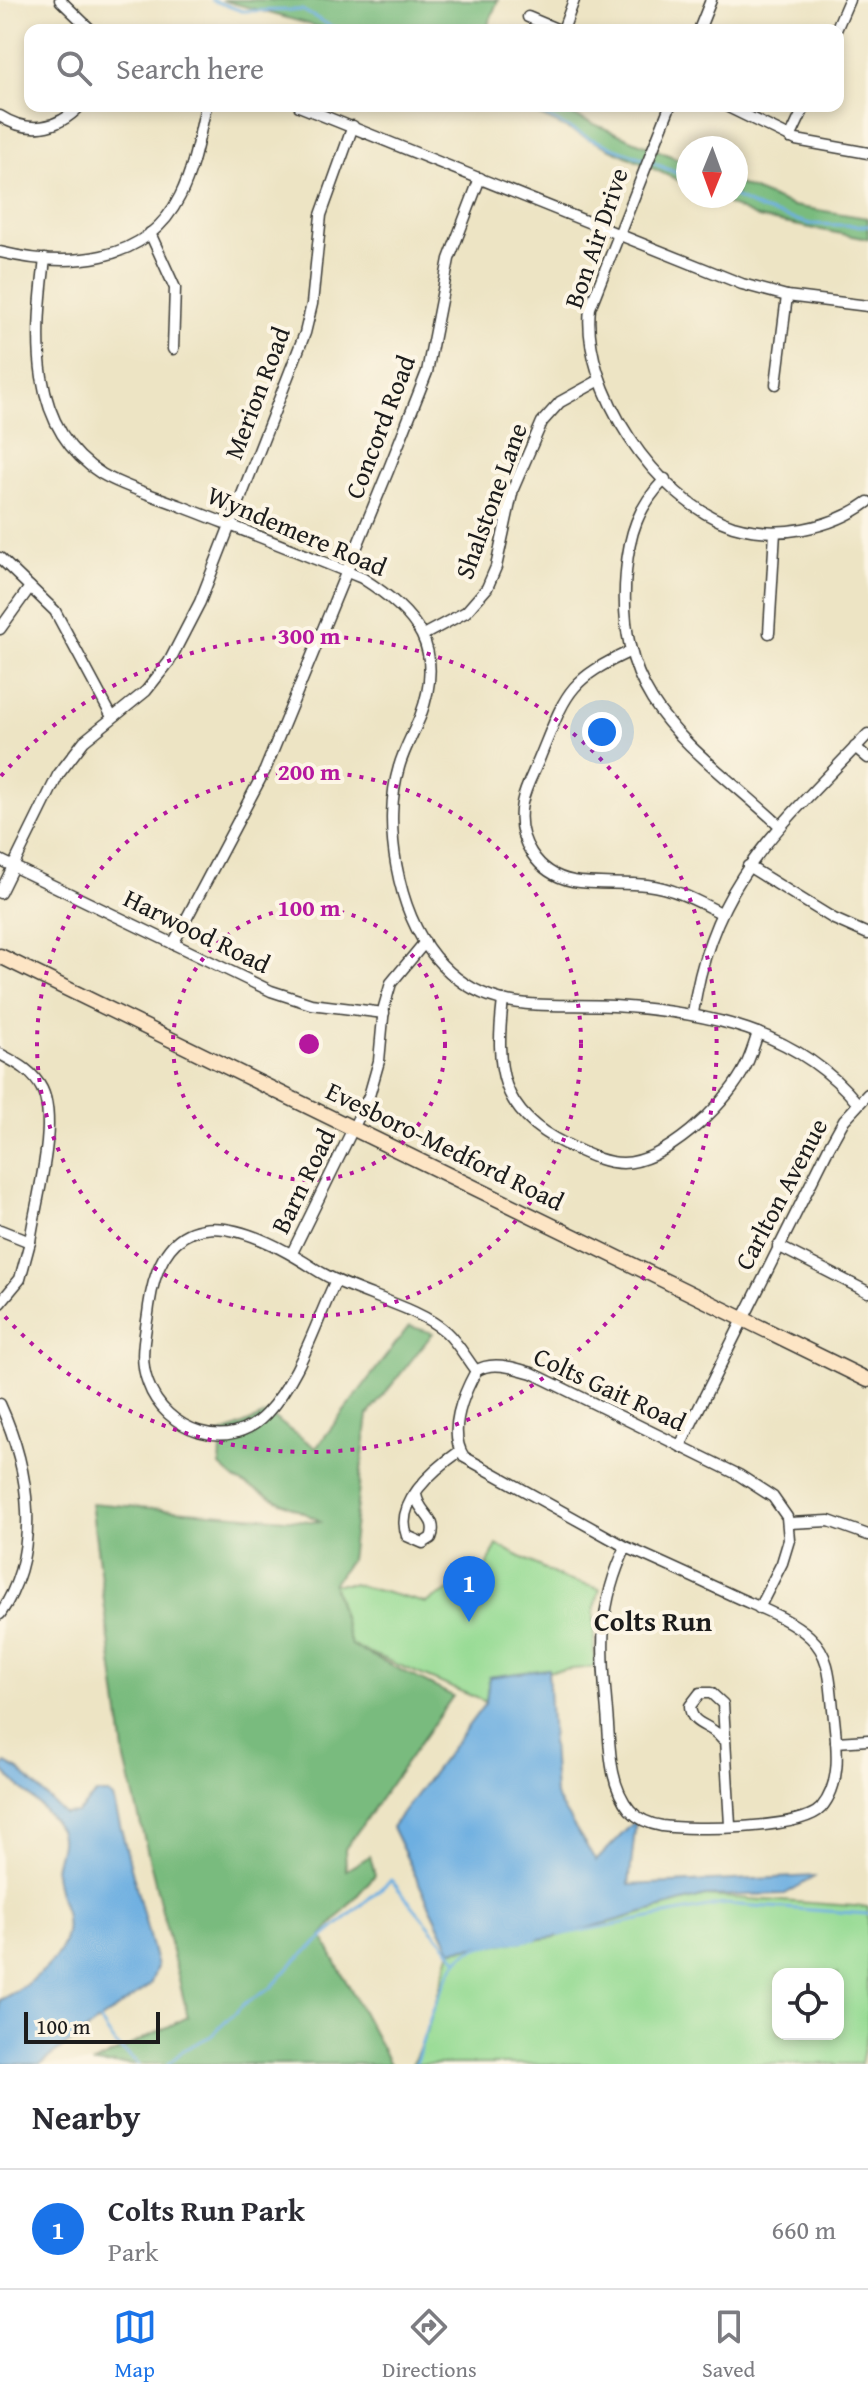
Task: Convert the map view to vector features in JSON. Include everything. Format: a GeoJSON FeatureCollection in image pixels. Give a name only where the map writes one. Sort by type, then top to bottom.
{"type":"FeatureCollection","features":[{"type":"Feature","properties":{"kind":"street"},"geometry":{"type":"LineString","coordinates":[[60,0],[85,24]]}},
{"type":"Feature","properties":{"kind":"street"},"geometry":{"type":"LineString","coordinates":[[564,24],[574,0]]}},
{"type":"Feature","properties":{"kind":"street"},"geometry":{"type":"LineString","coordinates":[[701,24],[711,0]]}},
{"type":"Feature","properties":{"kind":"street"},"geometry":{"type":"LineString","coordinates":[[839,24],[849,0]]}},
{"type":"Feature","properties":{"kind":"street"},"geometry":{"type":"LineString","coordinates":[[528,17],[546,24]]}},
{"type":"Feature","properties":{"kind":"street"},"geometry":{"type":"LineString","coordinates":[[0,116],[22,127],[43,128],[64,120],[73,112]]}},
{"type":"Feature","properties":{"kind":"street"},"geometry":{"type":"LineString","coordinates":[[0,252],[45,259],[93,259],[127,249],[150,233],[169,213],[182,192],[204,112]]}},
{"type":"Feature","properties":{"kind":"street"},"geometry":{"type":"LineString","coordinates":[[315,112],[742,284],[787,296],[868,306]]}},
{"type":"Feature","properties":{"kind":"street","name":"Bon Air Drive"},"geometry":{"type":"LineString","coordinates":[[668,112],[590,308],[590,344],[600,380],[633,443],[665,479],[702,510],[721,521],[747,529],[775,532],[826,522],[868,502]]}},
{"type":"Feature","properties":{"kind":"street"},"geometry":{"type":"LineString","coordinates":[[738,112],[790,138],[868,153]]}},
{"type":"Feature","properties":{"kind":"street"},"geometry":{"type":"LineString","coordinates":[[790,138],[802,112]]}},
{"type":"Feature","properties":{"kind":"street","name":"Merion Road"},"geometry":{"type":"LineString","coordinates":[[0,893],[58,775],[84,741],[146,691],[169,662],[194,615],[305,333],[312,304],[321,215],[353,126]]}},
{"type":"Feature","properties":{"kind":"street","name":"Concord Road"},"geometry":{"type":"LineString","coordinates":[[173,944],[265,770],[427,372],[449,259],[480,178]]}},
{"type":"Feature","properties":{"kind":"street"},"geometry":{"type":"LineString","coordinates":[[150,233],[175,288],[173,349]]}},
{"type":"Feature","properties":{"kind":"street","name":"Wyndemere Road"},"geometry":{"type":"LineString","coordinates":[[45,259],[37,328],[38,356],[46,396],[63,436],[102,474],[345,571],[394,598],[423,635]]}},
{"type":"Feature","properties":{"kind":"street"},"geometry":{"type":"LineString","coordinates":[[776,384],[787,296]]}},
{"type":"Feature","properties":{"kind":"street","name":"Shalstone Lane"},"geometry":{"type":"LineString","coordinates":[[423,635],[466,612],[487,588],[496,567],[513,489],[542,422],[560,402],[600,380]]}},
{"type":"Feature","properties":{"kind":"street"},"geometry":{"type":"LineString","coordinates":[[665,479],[639,511],[630,543],[625,603],[631,651],[644,688],[674,732],[779,825]]}},
{"type":"Feature","properties":{"kind":"street"},"geometry":{"type":"LineString","coordinates":[[769,633],[775,532]]}},
{"type":"Feature","properties":{"kind":"street"},"geometry":{"type":"LineString","coordinates":[[0,558],[63,622],[112,717]]}},
{"type":"Feature","properties":{"kind":"street"},"geometry":{"type":"LineString","coordinates":[[0,629],[30,587]]}},
{"type":"Feature","properties":{"kind":"street"},"geometry":{"type":"LineString","coordinates":[[423,635],[429,663],[428,689],[399,768],[391,824],[400,879],[425,942],[442,965],[460,980],[503,1000],[563,1008],[614,1006],[693,1013],[758,1033],[806,1056],[833,1077],[858,1104]]}},
{"type":"Feature","properties":{"kind":"street"},"geometry":{"type":"LineString","coordinates":[[631,651],[588,672],[566,696],[524,795],[521,816],[523,837],[539,864],[556,876],[576,881],[659,887],[721,913]]}},
{"type":"Feature","properties":{"kind":"street"},"geometry":{"type":"LineString","coordinates":[[693,1013],[703,959],[721,913],[748,866],[779,825],[868,734]]}},
{"type":"Feature","properties":{"kind":"street"},"geometry":{"type":"LineString","coordinates":[[855,747],[868,758]]}},
{"type":"Feature","properties":{"kind":"street","name":"Harwood Road"},"geometry":{"type":"LineString","coordinates":[[0,860],[284,996],[384,1013]]}},
{"type":"Feature","properties":{"kind":"street"},"geometry":{"type":"LineString","coordinates":[[748,866],[834,919],[868,934]]}},
{"type":"Feature","properties":{"kind":"street","name":"Barn Road"},"geometry":{"type":"LineString","coordinates":[[292,1253],[353,1128],[376,1073],[384,1013],[396,974],[425,942]]}},
{"type":"Feature","properties":{"kind":"street","name":"Evesboro-Medford Road"},"geometry":{"type":"LineString","coordinates":[[0,956],[868,1380]]}},
{"type":"Feature","properties":{"kind":"street"},"geometry":{"type":"LineString","coordinates":[[503,1000],[498,1048],[503,1076],[514,1105],[523,1117],[548,1136],[607,1161],[646,1158],[695,1126],[736,1083],[758,1033]]}},
{"type":"Feature","properties":{"kind":"street"},"geometry":{"type":"LineString","coordinates":[[0,1054],[31,1073],[46,1103],[44,1153],[30,1242],[20,1279],[0,1303]]}},
{"type":"Feature","properties":{"kind":"street","name":"Carlton Avenue"},"geometry":{"type":"LineString","coordinates":[[680,1446],[836,1134],[868,1094]]}},
{"type":"Feature","properties":{"kind":"street"},"geometry":{"type":"LineString","coordinates":[[336,1280],[298,1366],[265,1416],[244,1430],[224,1435],[202,1434],[184,1427],[151,1389],[143,1363],[152,1289],[162,1258],[184,1235],[218,1226],[246,1233],[292,1253],[336,1280],[440,1327],[454,1340],[476,1371],[459,1415],[460,1451],[471,1463],[626,1547],[799,1629],[823,1651],[828,1665],[836,1742],[835,1781],[813,1815],[778,1825],[672,1826],[649,1823],[632,1812],[617,1786],[611,1753],[602,1627],[607,1590],[626,1547]]}},
{"type":"Feature","properties":{"kind":"street"},"geometry":{"type":"LineString","coordinates":[[0,1230],[30,1242]]}},
{"type":"Feature","properties":{"kind":"street"},"geometry":{"type":"LineString","coordinates":[[778,1246],[868,1292]]}},
{"type":"Feature","properties":{"kind":"street","name":"Colts Gait Road"},"geometry":{"type":"LineString","coordinates":[[476,1371],[486,1366],[498,1366],[532,1373],[763,1488],[781,1506],[789,1523]]}},
{"type":"Feature","properties":{"kind":"street"},"geometry":{"type":"LineString","coordinates":[[0,1404],[17,1456],[28,1523],[19,1578],[0,1614]]}},
{"type":"Feature","properties":{"kind":"street"},"geometry":{"type":"LineString","coordinates":[[416,1494],[432,1471],[460,1451]]}},
{"type":"Feature","properties":{"kind":"street"},"geometry":{"type":"LineString","coordinates":[[759,1608],[787,1552],[789,1523],[829,1521],[868,1535]]}},
{"type":"Feature","properties":{"kind":"street"},"geometry":{"type":"LineString","coordinates":[[722,1739],[714,1728],[700,1725],[692,1717],[690,1706],[700,1693],[711,1693],[723,1704],[722,1739],[730,1825]]}},
{"type":"Feature","properties":{"kind":"street"},"geometry":{"type":"LineString","coordinates":[[836,1742],[868,1740]]}},
{"type":"Feature","properties":{"kind":"green space"},"geometry":{"type":"Polygon","coordinates":[[[222,0],[498,0],[488,24],[308,24],[222,0]]]}},
{"type":"Feature","properties":{"kind":"green space"},"geometry":{"type":"Polygon","coordinates":[[[532,112],[565,112],[676,158],[676,179],[532,112]]]}},
{"type":"Feature","properties":{"kind":"green space"},"geometry":{"type":"Polygon","coordinates":[[[748,188],[793,206],[868,218],[868,239],[758,218],[737,208],[748,208],[748,188]]]}},
{"type":"Feature","properties":{"kind":"green space"},"geometry":{"type":"Polygon","coordinates":[[[409,1326],[433,1333],[368,1415],[350,1560],[333,1584],[351,1645],[453,1696],[345,1849],[346,1870],[370,1856],[375,1875],[322,1936],[390,2064],[92,2064],[188,2017],[125,1760],[91,1503],[322,1522],[236,1480],[220,1466],[222,1434],[268,1414],[316,1448],[409,1326]]]}},
{"type":"Feature","properties":{"kind":"green space"},"geometry":{"type":"Polygon","coordinates":[[[497,1545],[564,1579],[600,1589],[594,1610],[594,1667],[489,1677],[486,1702],[351,1645],[333,1584],[352,1584],[426,1603],[485,1570],[497,1545]]]}},
{"type":"Feature","properties":{"kind":"green space"},"geometry":{"type":"Polygon","coordinates":[[[705,1896],[868,1907],[868,2031],[861,2064],[412,2064],[426,2034],[451,1950],[555,1937],[705,1896]]]}},
{"type":"Feature","properties":{"kind":"water"},"geometry":{"type":"Polygon","coordinates":[[[548,1669],[555,1796],[596,1861],[636,1820],[629,1885],[816,1876],[785,1894],[705,1896],[555,1937],[451,1950],[392,1827],[486,1702],[489,1677],[548,1669]]]}},
{"type":"Feature","properties":{"kind":"water"},"geometry":{"type":"Polygon","coordinates":[[[6,1763],[19,1770],[64,1814],[77,1813],[96,1794],[108,1794],[113,1798],[157,1967],[150,1985],[40,2064],[0,2064],[0,2000],[36,1977],[56,1957],[62,1945],[66,1918],[55,1870],[61,1838],[46,1812],[2,1769],[6,1763]]]}},
{"type":"Feature","properties":{"kind":"waterway"},"geometry":{"type":"LineString","coordinates":[[212,0],[242,11],[302,10],[327,24]]}},
{"type":"Feature","properties":{"kind":"waterway"},"geometry":{"type":"LineString","coordinates":[[537,112],[591,139],[644,159]]}},
{"type":"Feature","properties":{"kind":"waterway"},"geometry":{"type":"LineString","coordinates":[[651,162],[676,173]]}},
{"type":"Feature","properties":{"kind":"waterway"},"geometry":{"type":"LineString","coordinates":[[748,203],[810,224],[868,226]]}},
{"type":"Feature","properties":{"kind":"waterway"},"geometry":{"type":"LineString","coordinates":[[168,2064],[185,2049],[211,2036],[244,2004],[271,1988],[295,1961],[391,1880],[458,1960]]}},
{"type":"Feature","properties":{"kind":"waterway"},"geometry":{"type":"LineString","coordinates":[[559,1935],[724,1904],[868,1914]]}},
{"type":"Feature","properties":{"kind":"waterway"},"geometry":{"type":"LineString","coordinates":[[415,2064],[443,1986],[459,1959],[484,1946],[536,1939]]}},
{"type":"Feature","properties":{"kind":"waterway"},"geometry":{"type":"LineString","coordinates":[[100,2021],[116,2045],[139,2064]]}},
{"type":"Feature","properties":{"kind":"place","name":"Colts Run Park"},"geometry":{"type":"Point","coordinates":[469,1622]}},
{"type":"Feature","properties":{"kind":"district","name":"Colts Run"},"geometry":{"type":"Point","coordinates":[653,1621]}}]}
